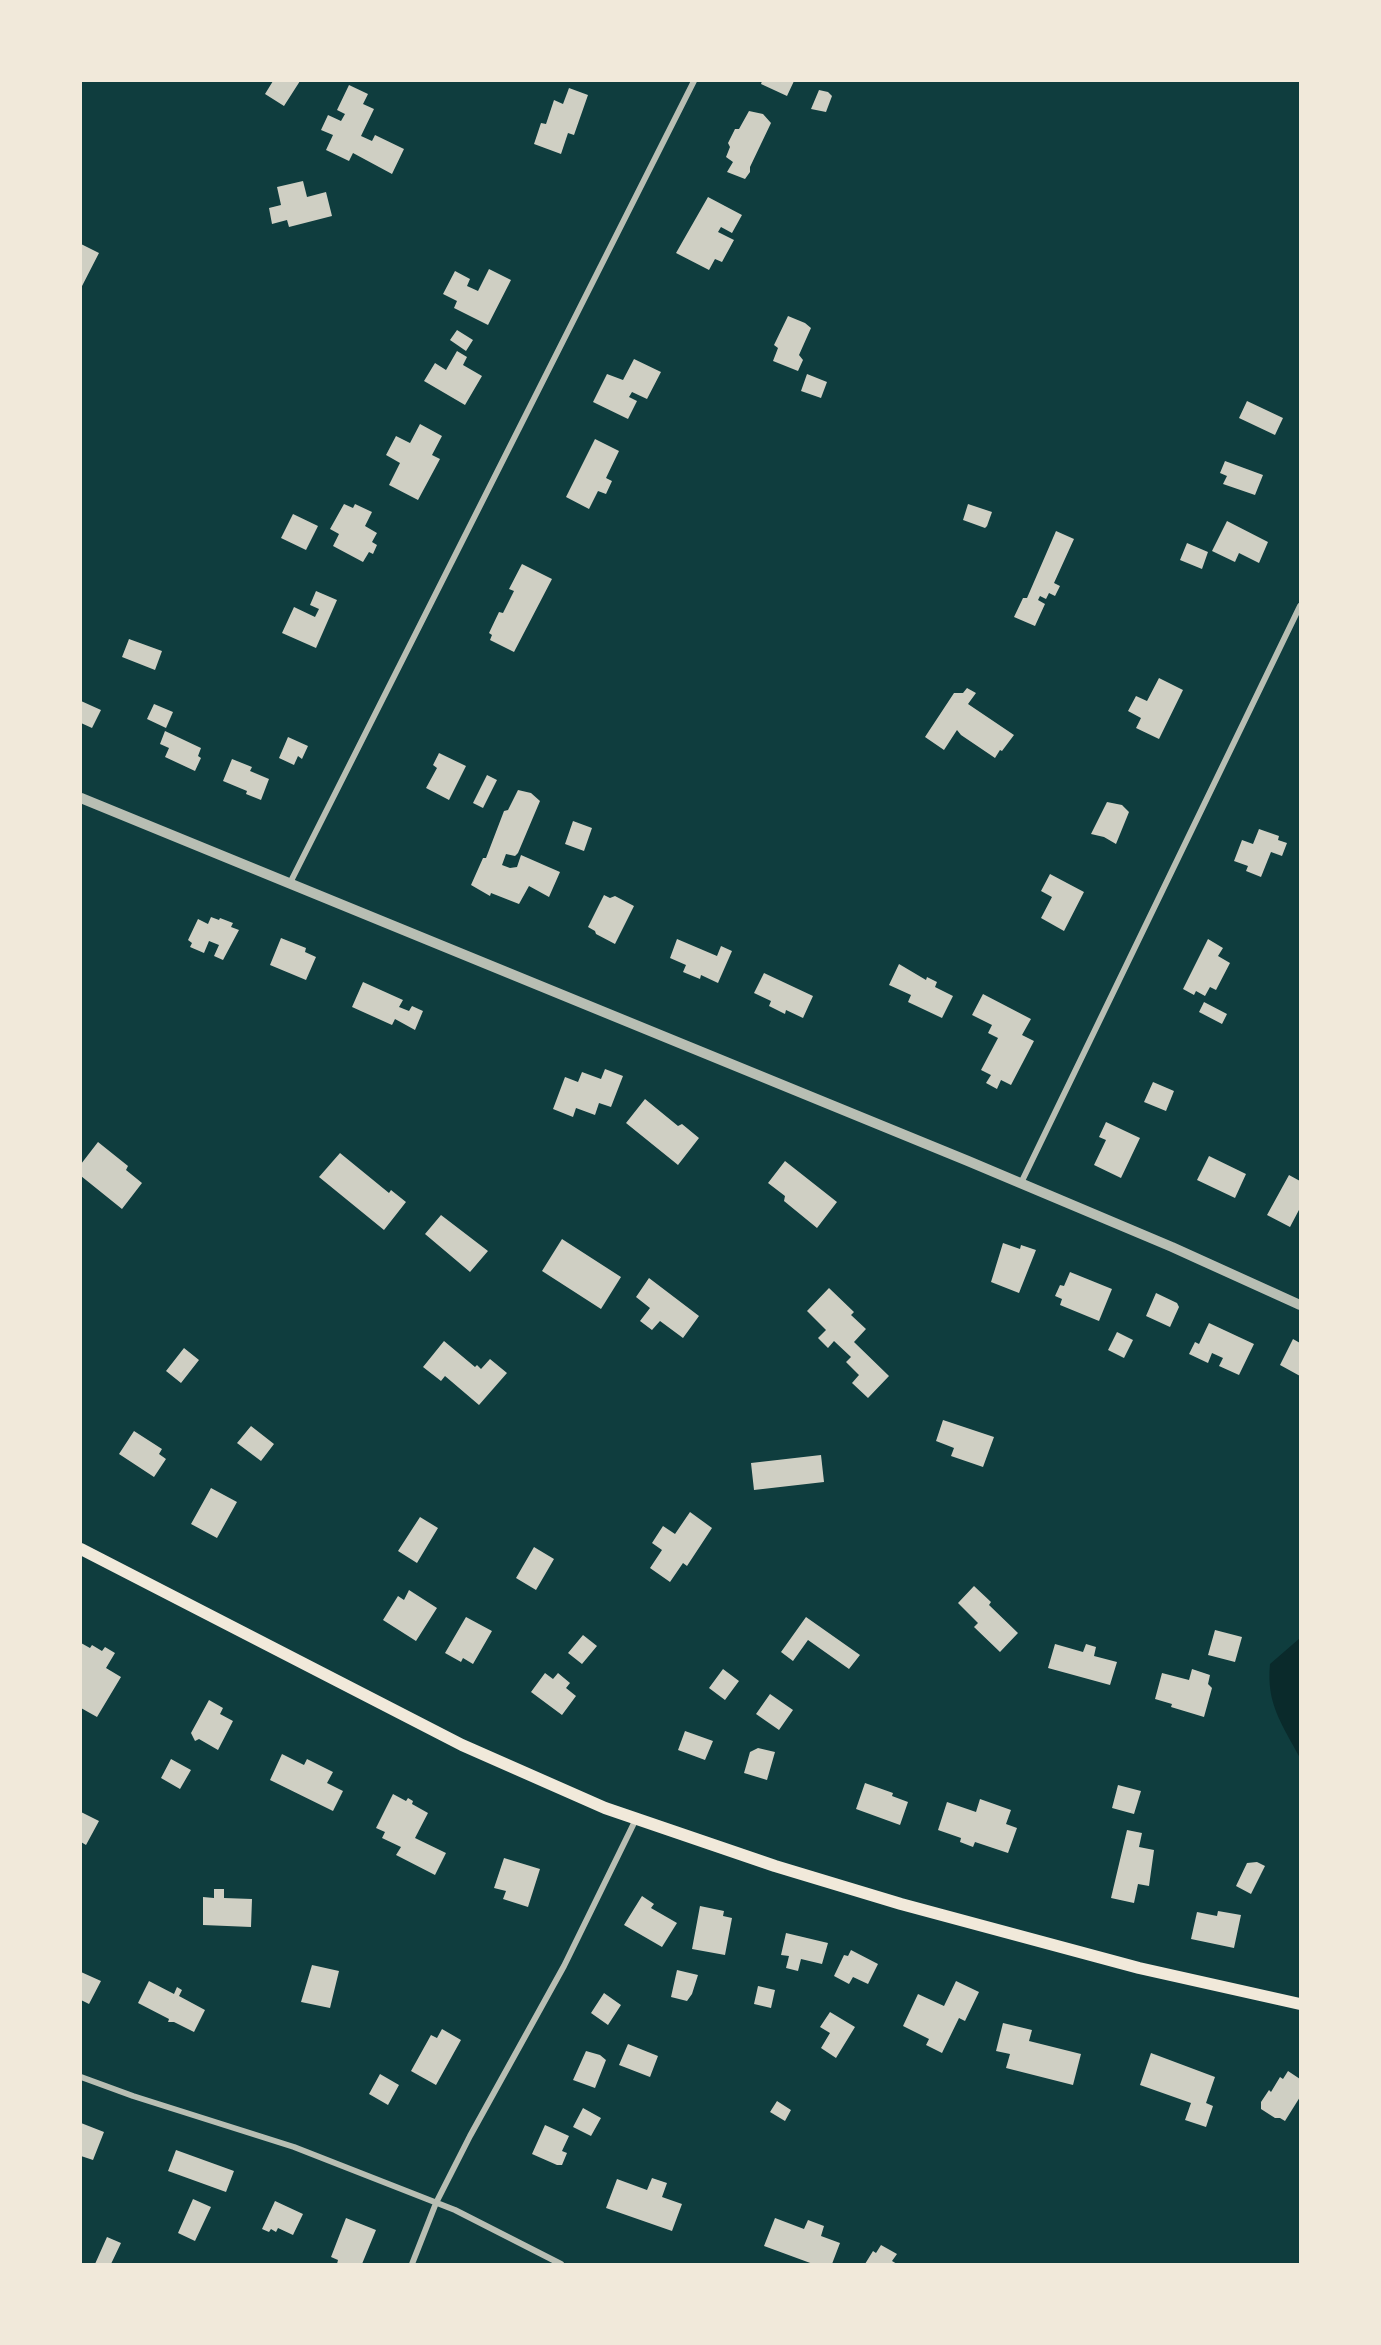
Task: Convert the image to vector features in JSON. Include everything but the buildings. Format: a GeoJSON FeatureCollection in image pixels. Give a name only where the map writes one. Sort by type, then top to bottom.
{"type":"FeatureCollection","features":[{"type":"Feature","properties":{"kind":"main road"},"geometry":{"type":"LineString","coordinates":[[81,1549],[462,1745],[584,1800],[775,1866],[901,1904],[1138,1968],[1300,2004]]}},
{"type":"Feature","properties":{"kind":"street"},"geometry":{"type":"LineString","coordinates":[[290,883],[694,81]]}},
{"type":"Feature","properties":{"kind":"street"},"geometry":{"type":"LineString","coordinates":[[1021,1183],[1300,606]]}},
{"type":"Feature","properties":{"kind":"street"},"geometry":{"type":"LineString","coordinates":[[81,798],[1021,1183],[1161,1242],[1300,1305]]}},
{"type":"Feature","properties":{"kind":"street"},"geometry":{"type":"LineString","coordinates":[[412,2264],[436,2203],[470,2136],[564,1966],[636,1819]]}},
{"type":"Feature","properties":{"kind":"street"},"geometry":{"type":"LineString","coordinates":[[81,2077],[133,2097],[294,2147],[455,2210],[561,2264]]}},
{"type":"Feature","properties":{"kind":"water"},"geometry":{"type":"Polygon","coordinates":[[[1300,1638],[1300,1758],[1277,1713],[1270,1691],[1269,1678],[1270,1664],[1300,1638]]]}}]}
